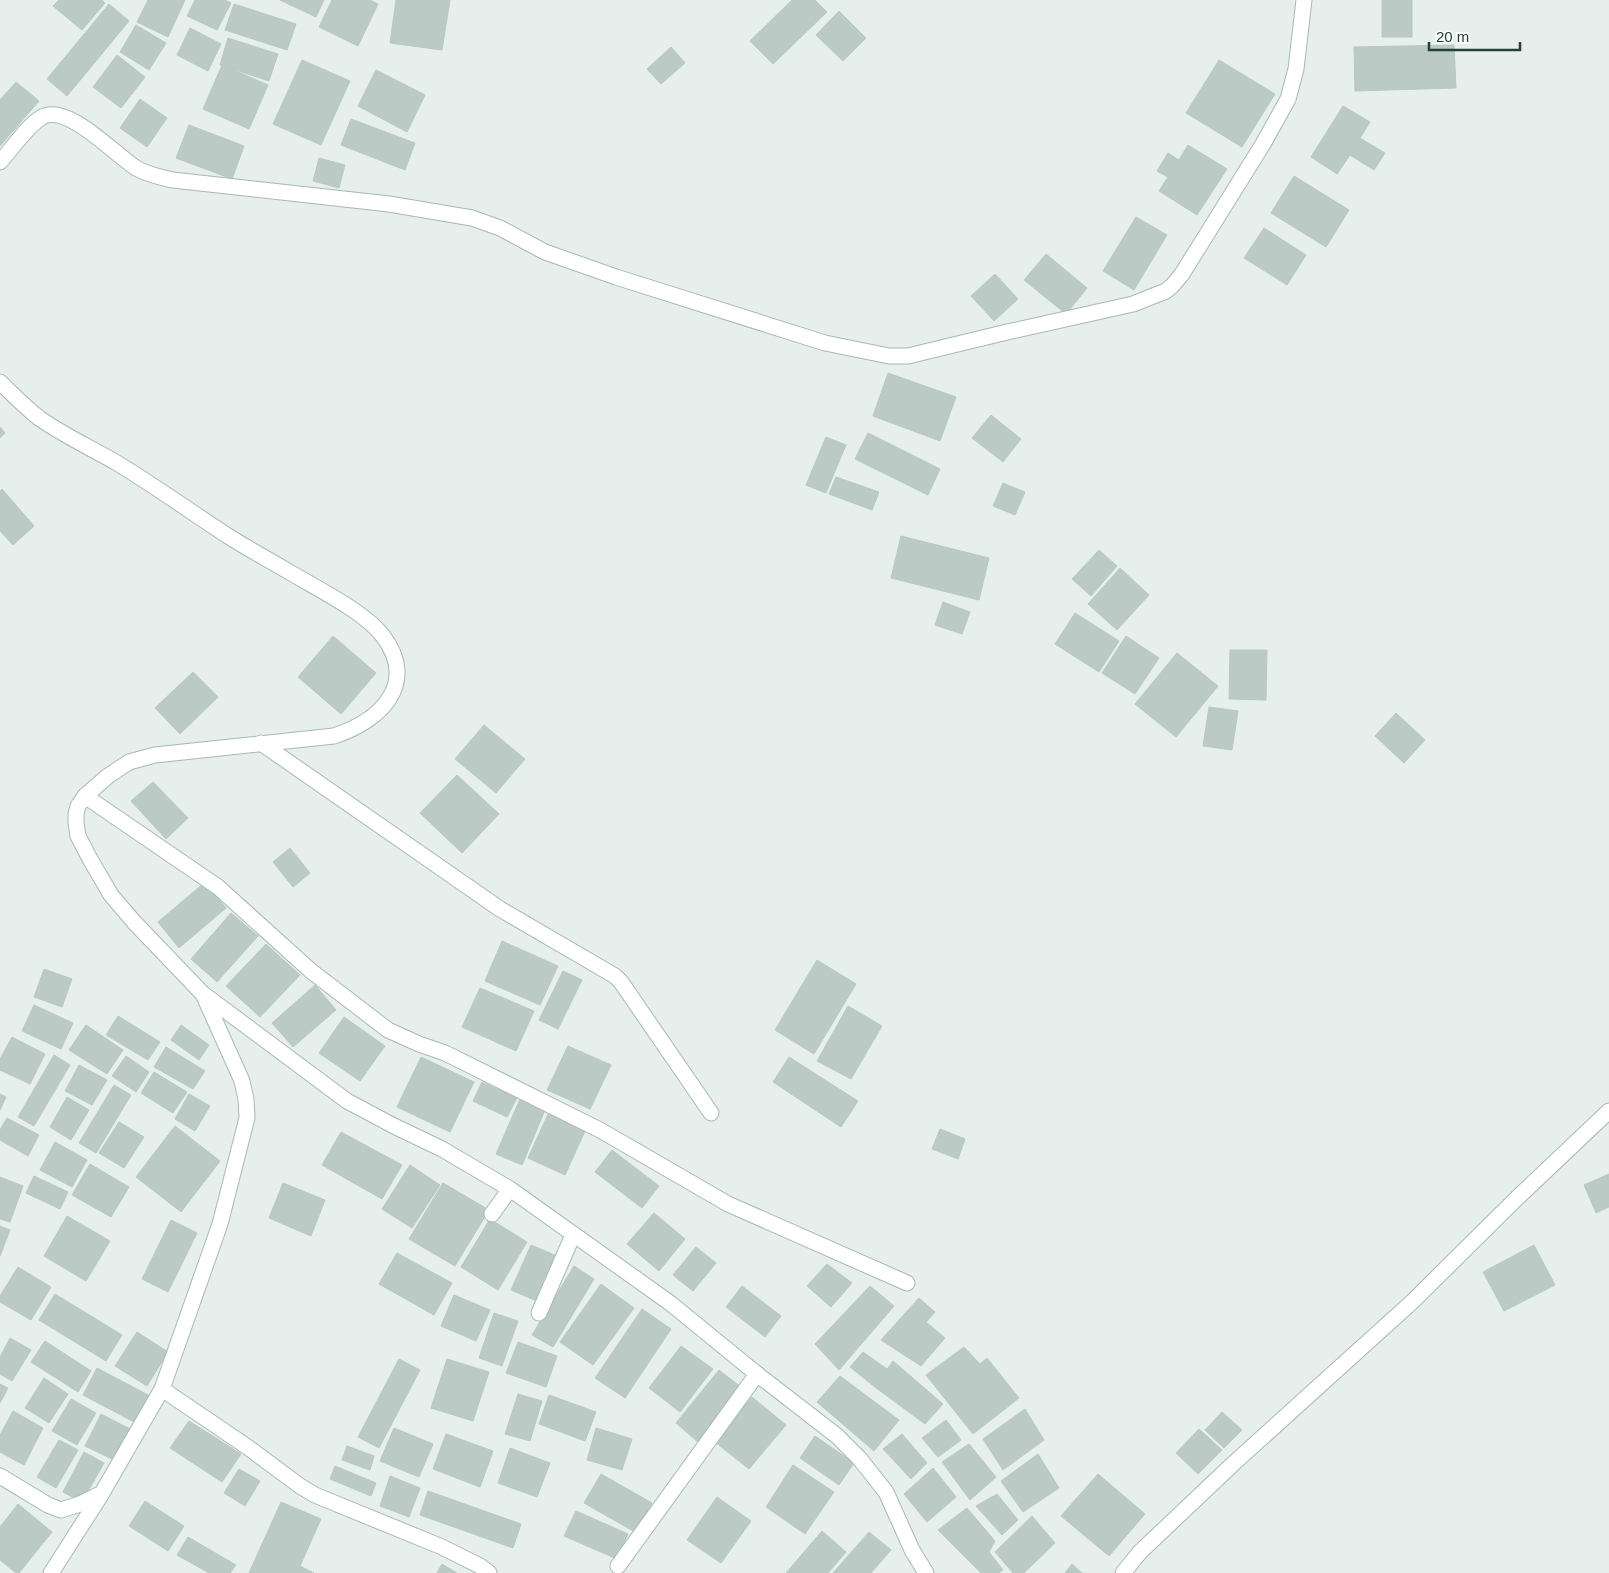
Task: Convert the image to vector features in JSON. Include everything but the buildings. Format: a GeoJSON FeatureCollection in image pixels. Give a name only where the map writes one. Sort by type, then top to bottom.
{"type":"FeatureCollection","features":[{"type":"Feature","properties":{"kind":"street"},"geometry":{"type":"LineString","coordinates":[[0,162],[33,124],[44,116],[54,114],[73,121],[126,161],[150,175],[173,180],[389,204],[472,218],[500,228],[545,252],[720,310],[842,347],[882,355],[908,356],[1133,304],[1166,291],[1172,286],[1182,274],[1263,144],[1288,99],[1296,69],[1304,0]]}},
{"type":"Feature","properties":{"kind":"street"},"geometry":{"type":"LineString","coordinates":[[0,382],[39,418],[117,464],[229,537],[360,614],[382,634],[392,650],[397,676],[388,702],[379,712],[351,730],[334,736],[155,755],[138,759],[121,767],[85,796],[78,806],[76,823],[78,836],[111,895],[134,922],[202,993],[347,1100],[394,1126],[442,1149],[510,1189],[670,1303],[837,1436],[860,1458],[886,1492],[912,1550],[926,1573]]}},
{"type":"Feature","properties":{"kind":"street"},"geometry":{"type":"LineString","coordinates":[[261,743],[500,909],[615,976],[711,1113]]}},
{"type":"Feature","properties":{"kind":"street"},"geometry":{"type":"LineString","coordinates":[[85,796],[218,887],[311,972],[388,1030],[445,1053],[600,1130],[728,1204],[908,1284]]}},
{"type":"Feature","properties":{"kind":"street"},"geometry":{"type":"LineString","coordinates":[[51,1573],[102,1493],[162,1389],[220,1224],[247,1118],[246,1099],[242,1081],[202,993]]}},
{"type":"Feature","properties":{"kind":"street"},"geometry":{"type":"LineString","coordinates":[[1123,1573],[1140,1552],[1234,1463],[1412,1302],[1516,1199],[1609,1112]]}},
{"type":"Feature","properties":{"kind":"street"},"geometry":{"type":"LineString","coordinates":[[492,1214],[510,1189]]}},
{"type":"Feature","properties":{"kind":"street"},"geometry":{"type":"LineString","coordinates":[[539,1313],[573,1235]]}},
{"type":"Feature","properties":{"kind":"street"},"geometry":{"type":"LineString","coordinates":[[618,1566],[757,1374]]}},
{"type":"Feature","properties":{"kind":"street"},"geometry":{"type":"LineString","coordinates":[[162,1389],[315,1495],[442,1547],[480,1566],[489,1573]]}},
{"type":"Feature","properties":{"kind":"street"},"geometry":{"type":"LineString","coordinates":[[0,1476],[61,1510],[80,1504],[102,1493]]}}]}
